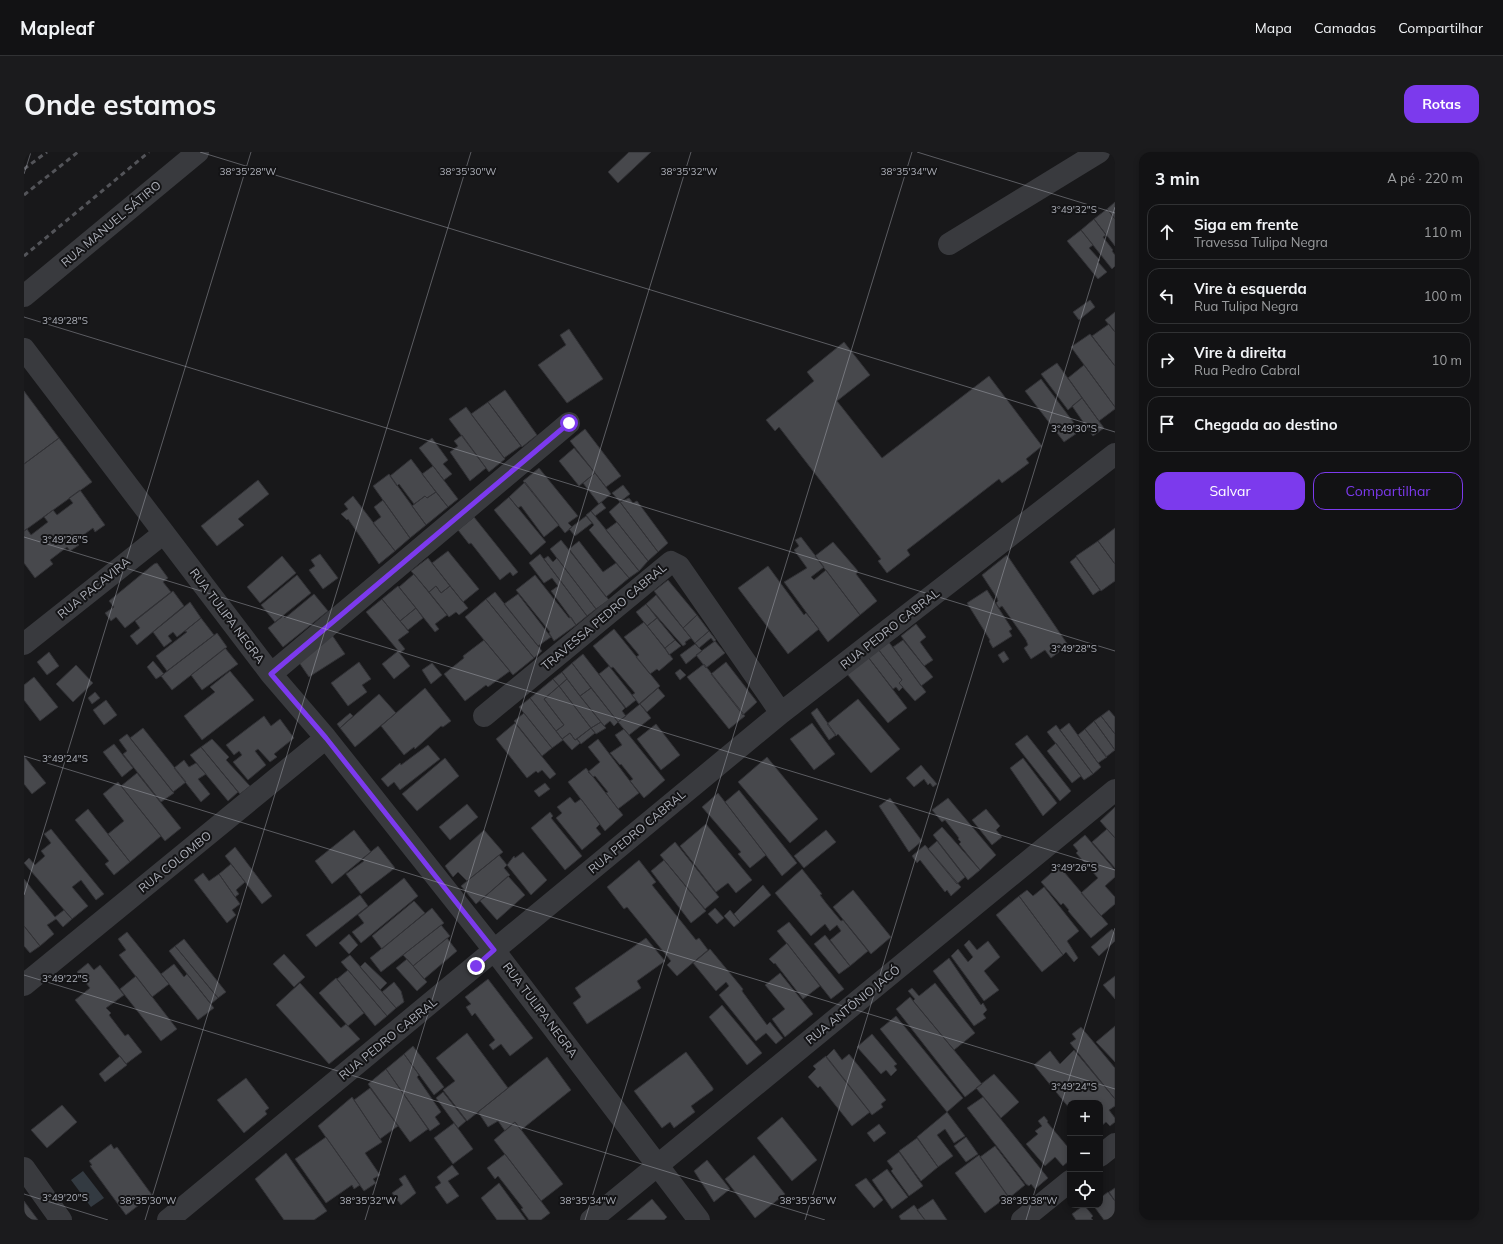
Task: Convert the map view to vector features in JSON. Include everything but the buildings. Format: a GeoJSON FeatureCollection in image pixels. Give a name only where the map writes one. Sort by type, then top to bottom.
{"type":"FeatureCollection","features":[{"type":"Feature","properties":{"kind":"street","name":"RUA MANUEL SÁTIRO"},"geometry":{"type":"LineString","coordinates":[[24,296],[198,152]]}},
{"type":"Feature","properties":{"kind":"street"},"geometry":{"type":"LineString","coordinates":[[949,244],[1099,152]]}},
{"type":"Feature","properties":{"kind":"street","name":"RUA TULIPA NEGRA"},"geometry":{"type":"LineString","coordinates":[[24,349],[271,674],[326,738],[494,950],[699,1220]]}},
{"type":"Feature","properties":{"kind":"street"},"geometry":{"type":"LineString","coordinates":[[271,674],[569,423]]}},
{"type":"Feature","properties":{"kind":"street","name":"RUA PEDRO CABRAL"},"geometry":{"type":"LineString","coordinates":[[168,1220],[781,713],[1115,454]]}},
{"type":"Feature","properties":{"kind":"street","name":"RUA PACAVIRA"},"geometry":{"type":"LineString","coordinates":[[24,644],[164,533]]}},
{"type":"Feature","properties":{"kind":"street","name":"TRAVESSA PEDRO CABRAL"},"geometry":{"type":"LineString","coordinates":[[484,716],[671,562],[679,566],[781,713]]}},
{"type":"Feature","properties":{"kind":"street","name":"RUA COLOMBO"},"geometry":{"type":"LineString","coordinates":[[24,985],[326,738]]}},
{"type":"Feature","properties":{"kind":"street","name":"RUA ANTÔNIO JACÓ"},"geometry":{"type":"LineString","coordinates":[[591,1220],[1115,790]]}},
{"type":"Feature","properties":{"kind":"street"},"geometry":{"type":"LineString","coordinates":[[1103,1154],[1115,1144]]}},
{"type":"Feature","properties":{"kind":"street"},"geometry":{"type":"LineString","coordinates":[[24,1168],[62,1220]]}},
{"type":"Feature","properties":{"kind":"street"},"geometry":{"type":"LineString","coordinates":[[1022,1220],[1067,1183]]}},
{"type":"Feature","properties":{"kind":"shaded area"},"geometry":{"type":"Polygon","coordinates":[[[83,1171],[104,1198],[91,1207],[71,1180],[83,1171]]]}},
{"type":"Feature","properties":{"kind":"railway"},"geometry":{"type":"LineString","coordinates":[[24,169],[47,152]]}},
{"type":"Feature","properties":{"kind":"railway"},"geometry":{"type":"LineString","coordinates":[[24,195],[78,152]]}},
{"type":"Feature","properties":{"kind":"railway"},"geometry":{"type":"LineString","coordinates":[[24,256],[149,152]]}},
{"type":"Feature","properties":{"kind":"route"},"geometry":{"type":"LineString","coordinates":[[476,966],[494,950],[326,738],[271,674],[569,423]]}}]}
